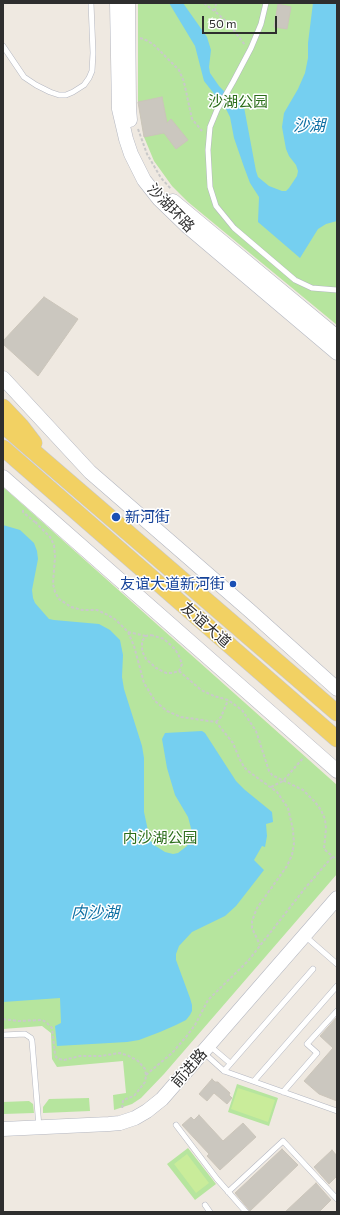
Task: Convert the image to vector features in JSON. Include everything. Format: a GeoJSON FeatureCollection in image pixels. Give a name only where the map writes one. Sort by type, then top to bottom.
{"type":"FeatureCollection","features":[{"type":"Feature","properties":{"kind":"main road"},"geometry":{"type":"LineString","coordinates":[[3,407],[21,426],[47,463]]}},
{"type":"Feature","properties":{"kind":"main road","name":"友谊大道"},"geometry":{"type":"LineString","coordinates":[[3,425],[337,713]]}},
{"type":"Feature","properties":{"kind":"main road","name":"友谊大道"},"geometry":{"type":"LineString","coordinates":[[3,448],[337,739]]}},
{"type":"Feature","properties":{"kind":"street","name":"沙湖环路"},"geometry":{"type":"LineString","coordinates":[[117,3],[119,109],[131,154],[144,180],[159,199],[188,228],[337,353]]}},
{"type":"Feature","properties":{"kind":"street","name":"沙湖环路"},"geometry":{"type":"LineString","coordinates":[[128,3],[129,108],[131,125],[138,149],[148,169],[158,184],[177,205],[337,337]]}},
{"type":"Feature","properties":{"kind":"street"},"geometry":{"type":"LineString","coordinates":[[3,378],[90,472],[250,610],[337,689]]}},
{"type":"Feature","properties":{"kind":"street"},"geometry":{"type":"LineString","coordinates":[[3,477],[337,771]]}},
{"type":"Feature","properties":{"kind":"street","name":"前进路"},"geometry":{"type":"LineString","coordinates":[[325,911],[337,893]]}},
{"type":"Feature","properties":{"kind":"street","name":"前进路"},"geometry":{"type":"LineString","coordinates":[[3,1129],[120,1123],[135,1118],[147,1111],[162,1099],[337,898]]}},
{"type":"Feature","properties":{"kind":"lane"},"geometry":{"type":"LineString","coordinates":[[3,46],[24,77],[36,86],[59,95],[66,95],[73,92],[84,85],[92,71],[94,53],[91,3]]}},
{"type":"Feature","properties":{"kind":"lane"},"geometry":{"type":"LineString","coordinates":[[266,3],[261,24],[249,51],[217,110],[210,127],[208,136],[210,186],[216,206],[224,217],[242,236],[295,280],[312,288],[337,290]]}},
{"type":"Feature","properties":{"kind":"lane"},"geometry":{"type":"LineString","coordinates":[[304,935],[337,964]]}},
{"type":"Feature","properties":{"kind":"lane"},"geometry":{"type":"LineString","coordinates":[[224,1071],[313,969]]}},
{"type":"Feature","properties":{"kind":"lane"},"geometry":{"type":"LineString","coordinates":[[254,1081],[337,986]]}},
{"type":"Feature","properties":{"kind":"lane"},"geometry":{"type":"LineString","coordinates":[[283,1092],[317,1053],[307,1044],[337,1011]]}},
{"type":"Feature","properties":{"kind":"lane"},"geometry":{"type":"LineString","coordinates":[[3,1035],[25,1034],[31,1038],[39,1128]]}},
{"type":"Feature","properties":{"kind":"lane"},"geometry":{"type":"LineString","coordinates":[[206,1048],[230,1063]]}},
{"type":"Feature","properties":{"kind":"lane"},"geometry":{"type":"LineString","coordinates":[[206,1048],[224,1071],[337,1111]]}},
{"type":"Feature","properties":{"kind":"lane"},"geometry":{"type":"LineString","coordinates":[[176,1125],[217,1179],[246,1212]]}},
{"type":"Feature","properties":{"kind":"lane"},"geometry":{"type":"LineString","coordinates":[[228,1192],[283,1141],[337,1199]]}},
{"type":"Feature","properties":{"kind":"lane"},"geometry":{"type":"LineString","coordinates":[[204,1205],[210,1212]]}},
{"type":"Feature","properties":{"kind":"path"},"geometry":{"type":"LineString","coordinates":[[204,3],[229,24],[249,51]]}},
{"type":"Feature","properties":{"kind":"path"},"geometry":{"type":"LineString","coordinates":[[215,11],[216,3]]}},
{"type":"Feature","properties":{"kind":"path"},"geometry":{"type":"LineString","coordinates":[[135,38],[145,40],[154,45],[179,70],[192,119],[208,136]]}},
{"type":"Feature","properties":{"kind":"path"},"geometry":{"type":"LineString","coordinates":[[137,123],[147,154],[161,178],[171,189]]}},
{"type":"Feature","properties":{"kind":"path"},"geometry":{"type":"LineString","coordinates":[[40,518],[36,523],[50,537],[54,545],[55,556],[53,584],[56,595],[71,607],[82,610],[97,610],[116,620],[128,632],[134,646],[144,682],[155,701],[167,711],[181,717],[216,722],[233,743],[244,766],[271,787],[280,796],[288,808],[292,821],[294,844],[292,855],[287,866],[257,908],[252,921],[252,928],[260,945]]}},
{"type":"Feature","properties":{"kind":"path"},"geometry":{"type":"LineString","coordinates":[[128,632],[146,636],[151,635],[161,637],[173,646],[178,653],[181,662],[181,666],[178,671],[166,673],[156,668],[149,662],[142,648],[142,641],[146,636]]}},
{"type":"Feature","properties":{"kind":"path"},"geometry":{"type":"LineString","coordinates":[[178,671],[201,690],[237,705],[256,730],[269,771],[275,777],[303,790],[321,810],[324,816],[326,830],[324,849],[337,860]]}},
{"type":"Feature","properties":{"kind":"path"},"geometry":{"type":"LineString","coordinates":[[216,722],[221,717],[228,700]]}},
{"type":"Feature","properties":{"kind":"path"},"geometry":{"type":"LineString","coordinates":[[271,787],[283,781],[307,753]]}},
{"type":"Feature","properties":{"kind":"path"},"geometry":{"type":"LineString","coordinates":[[122,1110],[123,1100],[134,1096],[142,1086],[146,1075],[172,1053],[186,1037],[195,1025],[208,1000],[236,974],[333,856]]}},
{"type":"Feature","properties":{"kind":"path"},"geometry":{"type":"LineString","coordinates":[[3,1019],[18,1021],[42,1020],[46,1022],[52,1028],[55,1054],[58,1059],[64,1060],[80,1056],[95,1057],[125,1054],[144,1066],[146,1075]]}},
{"type":"Feature","properties":{"kind":"green space","name":"沙湖公园"},"geometry":{"type":"Polygon","coordinates":[[[138,3],[337,3],[337,325],[188,202],[172,186],[154,161],[144,137],[138,102],[138,3]]]}},
{"type":"Feature","properties":{"kind":"green space","name":"内沙湖"},"geometry":{"type":"Polygon","coordinates":[[[3,487],[337,785],[337,874],[164,1074],[141,1098],[132,1104],[114,1110],[113,1095],[126,1093],[123,1061],[57,1067],[52,1059],[51,1033],[42,1026],[3,1029],[3,487]]]}},
{"type":"Feature","properties":{"kind":"green space"},"geometry":{"type":"Polygon","coordinates":[[[237,1084],[278,1098],[269,1126],[228,1112],[237,1084]]]}},
{"type":"Feature","properties":{"kind":"green space"},"geometry":{"type":"Polygon","coordinates":[[[238,1088],[275,1100],[268,1122],[231,1109],[238,1088]]]}},
{"type":"Feature","properties":{"kind":"green space"},"geometry":{"type":"Polygon","coordinates":[[[89,1098],[90,1111],[43,1113],[43,1107],[49,1099],[89,1098]]]}},
{"type":"Feature","properties":{"kind":"green space"},"geometry":{"type":"Polygon","coordinates":[[[29,1101],[33,1104],[34,1113],[3,1114],[3,1102],[29,1101]]]}},
{"type":"Feature","properties":{"kind":"green space"},"geometry":{"type":"Polygon","coordinates":[[[188,1148],[216,1184],[195,1200],[167,1164],[188,1148]]]}},
{"type":"Feature","properties":{"kind":"green space"},"geometry":{"type":"Polygon","coordinates":[[[187,1154],[209,1183],[196,1193],[174,1164],[187,1154]]]}},
{"type":"Feature","properties":{"kind":"water","name":"沙湖"},"geometry":{"type":"Polygon","coordinates":[[[169,3],[183,3],[207,37],[211,50],[209,67],[210,73],[224,91],[237,97],[244,107],[258,177],[269,186],[286,191],[297,176],[298,171],[286,149],[282,127],[284,113],[298,89],[305,73],[308,58],[308,43],[313,3],[337,3],[337,221],[326,224],[318,229],[300,258],[258,222],[259,197],[250,183],[244,167],[234,138],[230,117],[226,109],[204,81],[195,46],[169,3]]]}},
{"type":"Feature","properties":{"kind":"water","name":"内沙湖"},"geometry":{"type":"Polygon","coordinates":[[[3,525],[20,530],[34,543],[38,559],[32,590],[33,598],[35,603],[49,619],[99,624],[110,630],[120,640],[123,655],[122,677],[124,689],[142,746],[144,758],[144,812],[150,840],[154,845],[165,852],[173,854],[178,853],[187,846],[192,832],[188,817],[175,795],[167,768],[162,739],[165,733],[202,731],[205,733],[236,781],[272,812],[273,822],[266,824],[267,836],[265,847],[262,846],[254,860],[264,870],[236,906],[225,916],[192,932],[179,946],[176,954],[176,960],[192,1005],[190,1015],[186,1020],[176,1025],[139,1040],[57,1046],[55,1026],[61,1023],[60,998],[3,1002],[3,525]]]}},
{"type":"Feature","properties":{"kind":"building"},"geometry":{"type":"Polygon","coordinates":[[[278,4],[291,7],[287,29],[274,27],[278,4]]]}},
{"type":"Feature","properties":{"kind":"building"},"geometry":{"type":"Polygon","coordinates":[[[162,97],[167,123],[171,119],[188,140],[176,149],[164,133],[144,137],[138,102],[162,97]]]}},
{"type":"Feature","properties":{"kind":"building"},"geometry":{"type":"Polygon","coordinates":[[[44,297],[78,319],[38,376],[3,344],[3,341],[44,297]]]}},
{"type":"Feature","properties":{"kind":"building"},"geometry":{"type":"Polygon","coordinates":[[[337,1017],[337,1101],[319,1094],[304,1081],[333,1048],[320,1036],[337,1017]]]}},
{"type":"Feature","properties":{"kind":"building"},"geometry":{"type":"Polygon","coordinates":[[[212,1079],[215,1082],[218,1082],[230,1093],[229,1095],[232,1098],[227,1104],[214,1093],[207,1101],[199,1094],[212,1079]]]}},
{"type":"Feature","properties":{"kind":"building"},"geometry":{"type":"Polygon","coordinates":[[[199,1115],[223,1141],[243,1123],[256,1137],[220,1170],[207,1156],[209,1154],[182,1125],[191,1117],[194,1120],[199,1115]]]}},
{"type":"Feature","properties":{"kind":"building"},"geometry":{"type":"Polygon","coordinates":[[[282,1149],[298,1165],[250,1211],[235,1193],[282,1149]]]}},
{"type":"Feature","properties":{"kind":"building"},"geometry":{"type":"Polygon","coordinates":[[[332,1150],[337,1156],[337,1176],[329,1184],[314,1167],[332,1150]]]}},
{"type":"Feature","properties":{"kind":"building"},"geometry":{"type":"Polygon","coordinates":[[[316,1183],[331,1200],[319,1212],[285,1212],[316,1183]]]}},
{"type":"Feature","properties":{"kind":"place","name":"新河街"},"geometry":{"type":"Point","coordinates":[116,517]}},
{"type":"Feature","properties":{"kind":"place","name":"友谊大道新河街"},"geometry":{"type":"Point","coordinates":[233,584]}},
{"type":"Feature","properties":{"kind":"park label","name":"内沙湖公园"},"geometry":{"type":"Point","coordinates":[160,838]}}]}
